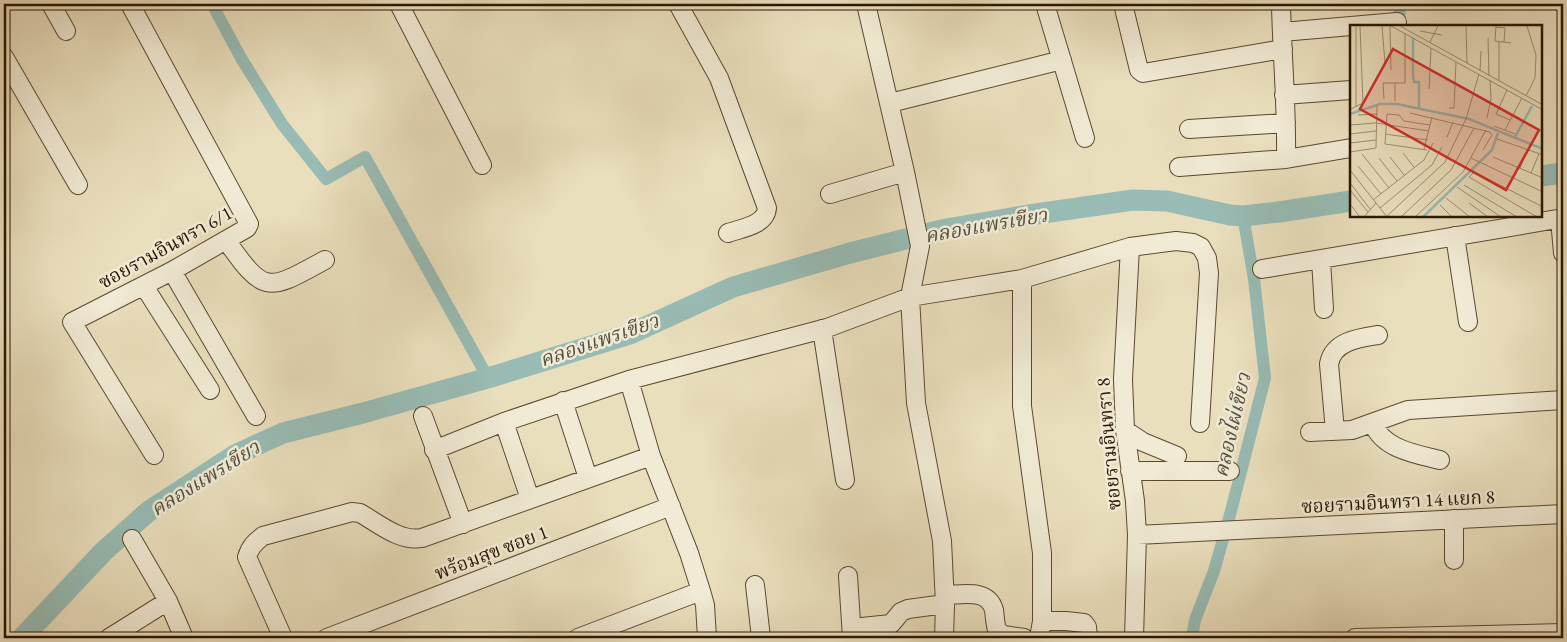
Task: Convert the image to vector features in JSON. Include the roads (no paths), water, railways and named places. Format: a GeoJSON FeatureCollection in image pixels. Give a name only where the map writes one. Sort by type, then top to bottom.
{"type":"FeatureCollection","features":[{"type":"Feature","properties":{"kind":"street"},"geometry":{"type":"LineString","coordinates":[[51,4],[66,31]]}},
{"type":"Feature","properties":{"kind":"street","name":"ซอยรามอินทรา 6/1"},"geometry":{"type":"LineString","coordinates":[[130,4],[249,224],[247,228],[172,272],[72,322],[154,455]]}},
{"type":"Feature","properties":{"kind":"street"},"geometry":{"type":"LineString","coordinates":[[399,4],[482,165]]}},
{"type":"Feature","properties":{"kind":"street"},"geometry":{"type":"LineString","coordinates":[[678,4],[720,78],[767,208],[766,215],[762,220],[728,233]]}},
{"type":"Feature","properties":{"kind":"street"},"geometry":{"type":"LineString","coordinates":[[866,4],[890,103],[920,246],[910,297],[916,403],[942,540],[945,600],[944,638]]}},
{"type":"Feature","properties":{"kind":"street"},"geometry":{"type":"LineString","coordinates":[[1045,4],[1085,138]]}},
{"type":"Feature","properties":{"kind":"street"},"geometry":{"type":"LineString","coordinates":[[1123,4],[1139,70],[1143,73],[1282,41],[1350,30]]}},
{"type":"Feature","properties":{"kind":"street"},"geometry":{"type":"LineString","coordinates":[[1281,4],[1286,159]]}},
{"type":"Feature","properties":{"kind":"street"},"geometry":{"type":"LineString","coordinates":[[1379,25],[1397,22]]}},
{"type":"Feature","properties":{"kind":"street"},"geometry":{"type":"LineString","coordinates":[[4,58],[78,185]]}},
{"type":"Feature","properties":{"kind":"street"},"geometry":{"type":"LineString","coordinates":[[890,103],[1062,60]]}},
{"type":"Feature","properties":{"kind":"street"},"geometry":{"type":"LineString","coordinates":[[1284,95],[1350,90]]}},
{"type":"Feature","properties":{"kind":"street"},"geometry":{"type":"LineString","coordinates":[[1189,130],[1286,123]]}},
{"type":"Feature","properties":{"kind":"street"},"geometry":{"type":"LineString","coordinates":[[1179,167],[1286,159],[1350,148]]}},
{"type":"Feature","properties":{"kind":"street"},"geometry":{"type":"LineString","coordinates":[[830,194],[905,172]]}},
{"type":"Feature","properties":{"kind":"street"},"geometry":{"type":"LineString","coordinates":[[1262,269],[1561,218],[1563,253]]}},
{"type":"Feature","properties":{"kind":"street"},"geometry":{"type":"LineString","coordinates":[[1456,236],[1468,322]]}},
{"type":"Feature","properties":{"kind":"street"},"geometry":{"type":"LineString","coordinates":[[226,240],[252,274],[259,280],[270,283],[288,281],[325,260]]}},
{"type":"Feature","properties":{"kind":"street"},"geometry":{"type":"LineString","coordinates":[[434,450],[563,401],[629,380],[822,329],[910,297],[1022,278],[1130,246],[1176,241],[1193,243],[1202,247],[1207,258],[1208,273],[1200,423]]}},
{"type":"Feature","properties":{"kind":"street","name":"ซอยรามอินทรา 8"},"geometry":{"type":"LineString","coordinates":[[1130,246],[1123,353],[1125,430],[1137,535],[1134,638]]}},
{"type":"Feature","properties":{"kind":"street"},"geometry":{"type":"LineString","coordinates":[[1320,260],[1324,309]]}},
{"type":"Feature","properties":{"kind":"street"},"geometry":{"type":"LineString","coordinates":[[172,272],[256,416]]}},
{"type":"Feature","properties":{"kind":"street"},"geometry":{"type":"LineString","coordinates":[[1022,278],[1022,406],[1042,552],[1041,630],[1066,621],[1084,624],[1088,638]]}},
{"type":"Feature","properties":{"kind":"street"},"geometry":{"type":"LineString","coordinates":[[144,286],[210,390]]}},
{"type":"Feature","properties":{"kind":"street"},"geometry":{"type":"LineString","coordinates":[[822,329],[845,480]]}},
{"type":"Feature","properties":{"kind":"street"},"geometry":{"type":"LineString","coordinates":[[1335,431],[1330,357],[1334,351],[1354,339],[1378,335]]}},
{"type":"Feature","properties":{"kind":"street"},"geometry":{"type":"LineString","coordinates":[[629,380],[651,456],[689,553],[701,591],[705,605],[707,638]]}},
{"type":"Feature","properties":{"kind":"street"},"geometry":{"type":"LineString","coordinates":[[1310,432],[1352,430],[1408,410],[1563,400]]}},
{"type":"Feature","properties":{"kind":"street"},"geometry":{"type":"LineString","coordinates":[[563,401],[588,478]]}},
{"type":"Feature","properties":{"kind":"street"},"geometry":{"type":"LineString","coordinates":[[423,416],[462,524]]}},
{"type":"Feature","properties":{"kind":"street"},"geometry":{"type":"LineString","coordinates":[[504,422],[530,499]]}},
{"type":"Feature","properties":{"kind":"street"},"geometry":{"type":"LineString","coordinates":[[1373,423],[1376,432],[1388,443],[1440,460]]}},
{"type":"Feature","properties":{"kind":"street"},"geometry":{"type":"LineString","coordinates":[[1125,430],[1143,442],[1177,456]]}},
{"type":"Feature","properties":{"kind":"street"},"geometry":{"type":"LineString","coordinates":[[283,638],[247,557],[254,543],[263,536],[352,512],[360,513],[403,538],[413,540],[651,456]]}},
{"type":"Feature","properties":{"kind":"street"},"geometry":{"type":"LineString","coordinates":[[1130,471],[1230,471]]}},
{"type":"Feature","properties":{"kind":"street","name":"พร้อมสุข ซอย 1"},"geometry":{"type":"LineString","coordinates":[[327,638],[671,506]]}},
{"type":"Feature","properties":{"kind":"street","name":"ซอยรามอินทรา 14 แยก 8"},"geometry":{"type":"LineString","coordinates":[[1137,535],[1563,514]]}},
{"type":"Feature","properties":{"kind":"street"},"geometry":{"type":"LineString","coordinates":[[1454,519],[1454,560]]}},
{"type":"Feature","properties":{"kind":"street"},"geometry":{"type":"LineString","coordinates":[[132,540],[168,602],[184,638]]}},
{"type":"Feature","properties":{"kind":"street"},"geometry":{"type":"LineString","coordinates":[[848,576],[852,633],[892,624],[901,612],[908,609],[980,594],[988,599],[994,610],[997,630],[1003,635],[1024,638]]}},
{"type":"Feature","properties":{"kind":"street"},"geometry":{"type":"LineString","coordinates":[[755,585],[761,638]]}},
{"type":"Feature","properties":{"kind":"street"},"geometry":{"type":"LineString","coordinates":[[578,638],[701,591]]}},
{"type":"Feature","properties":{"kind":"street"},"geometry":{"type":"LineString","coordinates":[[109,638],[168,602]]}},
{"type":"Feature","properties":{"kind":"street"},"geometry":{"type":"LineString","coordinates":[[1355,638],[1563,633]]}},
{"type":"Feature","properties":{"kind":"waterway"},"geometry":{"type":"LineString","coordinates":[[212,4],[241,58],[282,124],[326,179],[365,157],[488,378]]}},
{"type":"Feature","properties":{"kind":"waterway"},"geometry":{"type":"LineString","coordinates":[[1399,25],[1400,4]]}},
{"type":"Feature","properties":{"kind":"waterway"},"geometry":{"type":"LineString","coordinates":[[1542,176],[1563,173]]}},
{"type":"Feature","properties":{"kind":"waterway","name":"คลองแพรเขียว"},"geometry":{"type":"LineString","coordinates":[[22,638],[104,551],[149,511],[235,455],[283,433],[488,378],[630,334],[733,287],[850,253],[946,229],[1133,200],[1167,201],[1230,215],[1243,216],[1350,201]]}},
{"type":"Feature","properties":{"kind":"waterway","name":"คลองไผ่เขียว"},"geometry":{"type":"LineString","coordinates":[[1192,638],[1195,620],[1214,571],[1231,511],[1265,378],[1254,279],[1243,216]]}}]}
